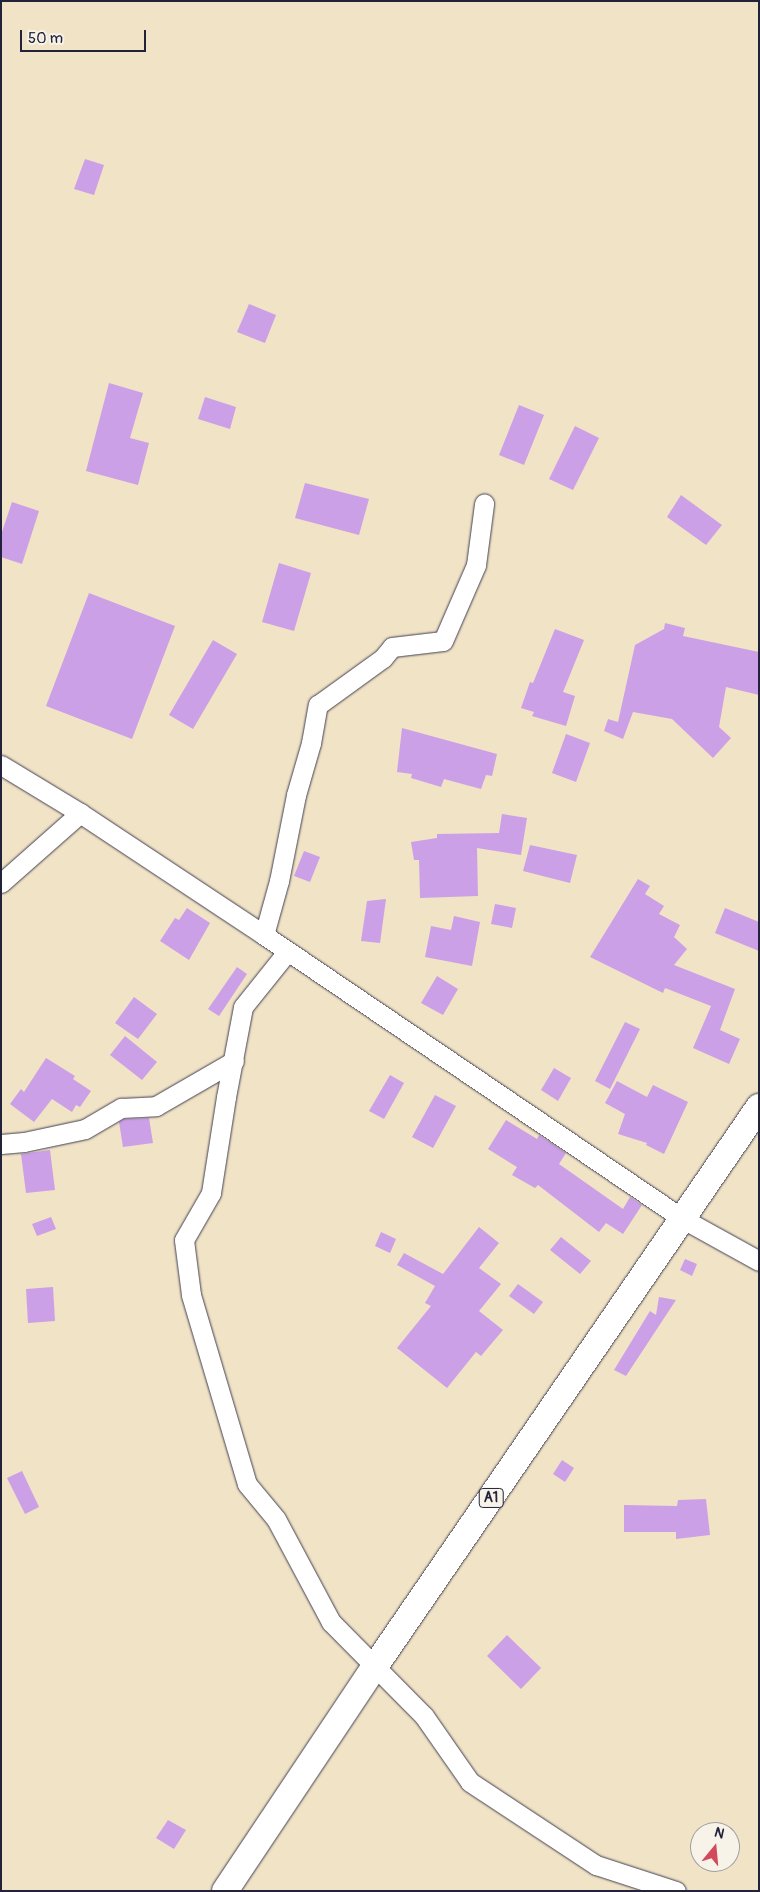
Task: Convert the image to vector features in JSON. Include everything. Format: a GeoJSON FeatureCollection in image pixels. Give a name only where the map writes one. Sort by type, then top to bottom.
{"type":"FeatureCollection","features":[{"type":"Feature","properties":{"kind":"highway","name":"A1"},"geometry":{"type":"LineString","coordinates":[[225,1891],[376,1665],[759,1107]]}},
{"type":"Feature","properties":{"kind":"street"},"geometry":{"type":"LineString","coordinates":[[264,935],[279,881],[296,795],[311,744],[318,706],[384,658],[392,647],[443,641],[476,565],[484,504]]}},
{"type":"Feature","properties":{"kind":"street"},"geometry":{"type":"LineString","coordinates":[[1,765],[80,813],[264,935],[683,1219],[759,1261]]}},
{"type":"Feature","properties":{"kind":"street"},"geometry":{"type":"LineString","coordinates":[[1,883],[80,813]]}},
{"type":"Feature","properties":{"kind":"street"},"geometry":{"type":"LineString","coordinates":[[287,952],[243,1007],[211,1193],[184,1240],[190,1294],[247,1484],[276,1518],[331,1622],[376,1665],[424,1716],[470,1782],[596,1865],[676,1891]]}},
{"type":"Feature","properties":{"kind":"street"},"geometry":{"type":"LineString","coordinates":[[1,1144],[24,1142],[84,1129],[121,1108],[156,1106],[234,1061]]}},
{"type":"Feature","properties":{"kind":"building"},"geometry":{"type":"Polygon","coordinates":[[[85,159],[104,165],[94,195],[74,189],[85,159]]]}},
{"type":"Feature","properties":{"kind":"building"},"geometry":{"type":"Polygon","coordinates":[[[249,304],[276,315],[265,343],[237,332],[249,304]]]}},
{"type":"Feature","properties":{"kind":"building"},"geometry":{"type":"Polygon","coordinates":[[[109,383],[143,393],[130,438],[149,443],[138,485],[86,471],[109,383]]]}},
{"type":"Feature","properties":{"kind":"building"},"geometry":{"type":"Polygon","coordinates":[[[205,397],[236,407],[230,429],[198,419],[205,397]]]}},
{"type":"Feature","properties":{"kind":"building"},"geometry":{"type":"Polygon","coordinates":[[[519,405],[544,415],[524,465],[499,455],[519,405]]]}},
{"type":"Feature","properties":{"kind":"building"},"geometry":{"type":"Polygon","coordinates":[[[575,426],[599,438],[573,490],[549,479],[575,426]]]}},
{"type":"Feature","properties":{"kind":"building"},"geometry":{"type":"Polygon","coordinates":[[[305,483],[369,499],[359,535],[295,518],[305,483]]]}},
{"type":"Feature","properties":{"kind":"building"},"geometry":{"type":"Polygon","coordinates":[[[681,495],[722,525],[706,545],[667,517],[681,495]]]}},
{"type":"Feature","properties":{"kind":"building"},"geometry":{"type":"Polygon","coordinates":[[[12,502],[39,511],[22,564],[1,557],[1,535],[12,502]]]}},
{"type":"Feature","properties":{"kind":"building"},"geometry":{"type":"Polygon","coordinates":[[[279,563],[311,573],[294,631],[262,622],[279,563]]]}},
{"type":"Feature","properties":{"kind":"building"},"geometry":{"type":"Polygon","coordinates":[[[89,593],[175,626],[132,739],[46,706],[89,593]]]}},
{"type":"Feature","properties":{"kind":"building"},"geometry":{"type":"Polygon","coordinates":[[[665,623],[685,628],[683,636],[759,652],[759,695],[726,687],[719,727],[731,738],[713,758],[672,719],[633,712],[623,739],[604,731],[608,719],[618,722],[635,645],[664,629],[665,623]]]}},
{"type":"Feature","properties":{"kind":"building"},"geometry":{"type":"Polygon","coordinates":[[[555,629],[584,640],[563,692],[575,696],[566,726],[532,716],[534,712],[521,708],[530,682],[533,683],[555,629]]]}},
{"type":"Feature","properties":{"kind":"building"},"geometry":{"type":"Polygon","coordinates":[[[213,640],[237,654],[193,729],[169,715],[213,640]]]}},
{"type":"Feature","properties":{"kind":"building"},"geometry":{"type":"Polygon","coordinates":[[[402,728],[497,754],[492,776],[486,775],[481,789],[444,779],[441,787],[411,778],[412,774],[397,772],[402,728]]]}},
{"type":"Feature","properties":{"kind":"building"},"geometry":{"type":"Polygon","coordinates":[[[566,734],[590,743],[576,782],[552,773],[566,734]]]}},
{"type":"Feature","properties":{"kind":"building"},"geometry":{"type":"Polygon","coordinates":[[[502,814],[527,818],[521,855],[477,848],[478,896],[420,898],[419,860],[414,860],[411,842],[437,838],[437,834],[499,833],[502,814]]]}},
{"type":"Feature","properties":{"kind":"building"},"geometry":{"type":"Polygon","coordinates":[[[530,845],[577,855],[570,883],[523,871],[530,845]]]}},
{"type":"Feature","properties":{"kind":"building"},"geometry":{"type":"Polygon","coordinates":[[[304,851],[320,857],[310,882],[294,876],[304,851]]]}},
{"type":"Feature","properties":{"kind":"building"},"geometry":{"type":"Polygon","coordinates":[[[638,879],[650,886],[645,894],[664,906],[659,914],[680,925],[674,937],[687,949],[674,965],[735,989],[720,1030],[740,1039],[729,1064],[693,1048],[711,1006],[665,988],[663,993],[590,957],[638,879]]]}},
{"type":"Feature","properties":{"kind":"building"},"geometry":{"type":"Polygon","coordinates":[[[386,899],[380,943],[361,941],[367,901],[386,899]]]}},
{"type":"Feature","properties":{"kind":"building"},"geometry":{"type":"Polygon","coordinates":[[[495,904],[516,908],[512,928],[491,924],[495,904]]]}},
{"type":"Feature","properties":{"kind":"building"},"geometry":{"type":"Polygon","coordinates":[[[187,908],[210,923],[189,960],[160,941],[175,918],[179,920],[187,908]]]}},
{"type":"Feature","properties":{"kind":"building"},"geometry":{"type":"Polygon","coordinates":[[[725,908],[759,922],[759,951],[715,933],[725,908]]]}},
{"type":"Feature","properties":{"kind":"building"},"geometry":{"type":"Polygon","coordinates":[[[454,916],[480,922],[472,966],[425,957],[431,926],[451,930],[454,916]]]}},
{"type":"Feature","properties":{"kind":"building"},"geometry":{"type":"Polygon","coordinates":[[[237,967],[247,974],[219,1016],[208,1009],[237,967]]]}},
{"type":"Feature","properties":{"kind":"building"},"geometry":{"type":"Polygon","coordinates":[[[437,976],[458,989],[443,1015],[421,1003],[437,976]]]}},
{"type":"Feature","properties":{"kind":"building"},"geometry":{"type":"Polygon","coordinates":[[[134,997],[157,1014],[138,1039],[115,1023],[134,997]]]}},
{"type":"Feature","properties":{"kind":"building"},"geometry":{"type":"Polygon","coordinates":[[[625,1022],[640,1029],[610,1089],[595,1081],[625,1022]]]}},
{"type":"Feature","properties":{"kind":"building"},"geometry":{"type":"Polygon","coordinates":[[[125,1036],[157,1062],[142,1080],[110,1055],[125,1036]]]}},
{"type":"Feature","properties":{"kind":"building"},"geometry":{"type":"Polygon","coordinates":[[[46,1058],[75,1076],[73,1079],[91,1091],[80,1107],[76,1105],[72,1112],[52,1099],[34,1122],[10,1104],[21,1089],[24,1092],[46,1058]]]}},
{"type":"Feature","properties":{"kind":"building"},"geometry":{"type":"Polygon","coordinates":[[[554,1068],[571,1078],[558,1101],[541,1090],[554,1068]]]}},
{"type":"Feature","properties":{"kind":"building"},"geometry":{"type":"Polygon","coordinates":[[[390,1075],[404,1083],[384,1119],[369,1111],[390,1075]]]}},
{"type":"Feature","properties":{"kind":"building"},"geometry":{"type":"Polygon","coordinates":[[[617,1081],[647,1097],[653,1085],[688,1102],[664,1154],[646,1145],[647,1143],[618,1134],[625,1114],[605,1103],[617,1081]]]}},
{"type":"Feature","properties":{"kind":"building"},"geometry":{"type":"Polygon","coordinates":[[[435,1095],[456,1106],[433,1148],[412,1137],[435,1095]]]}},
{"type":"Feature","properties":{"kind":"building"},"geometry":{"type":"Polygon","coordinates":[[[149,1118],[153,1143],[123,1147],[119,1122],[124,1119],[149,1118]]]}},
{"type":"Feature","properties":{"kind":"building"},"geometry":{"type":"Polygon","coordinates":[[[506,1120],[537,1139],[539,1135],[566,1153],[559,1164],[623,1209],[630,1197],[642,1205],[623,1234],[606,1223],[599,1232],[538,1185],[535,1188],[512,1175],[517,1167],[488,1149],[506,1120]]]}},
{"type":"Feature","properties":{"kind":"building"},"geometry":{"type":"Polygon","coordinates":[[[50,1150],[55,1190],[26,1193],[21,1154],[50,1150]]]}},
{"type":"Feature","properties":{"kind":"building"},"geometry":{"type":"Polygon","coordinates":[[[51,1217],[56,1229],[37,1236],[32,1224],[51,1217]]]}},
{"type":"Feature","properties":{"kind":"building"},"geometry":{"type":"Polygon","coordinates":[[[479,1227],[499,1243],[479,1268],[501,1284],[479,1311],[503,1330],[481,1356],[476,1352],[447,1388],[397,1348],[431,1306],[425,1303],[435,1286],[397,1265],[404,1253],[443,1274],[479,1227]]]}},
{"type":"Feature","properties":{"kind":"building"},"geometry":{"type":"Polygon","coordinates":[[[381,1232],[396,1239],[390,1253],[375,1246],[381,1232]]]}},
{"type":"Feature","properties":{"kind":"building"},"geometry":{"type":"Polygon","coordinates":[[[561,1237],[591,1261],[580,1274],[550,1250],[561,1237]]]}},
{"type":"Feature","properties":{"kind":"building"},"geometry":{"type":"Polygon","coordinates":[[[685,1259],[697,1264],[692,1276],[680,1270],[685,1259]]]}},
{"type":"Feature","properties":{"kind":"building"},"geometry":{"type":"Polygon","coordinates":[[[518,1284],[543,1302],[534,1314],[509,1296],[518,1284]]]}},
{"type":"Feature","properties":{"kind":"building"},"geometry":{"type":"Polygon","coordinates":[[[53,1287],[55,1321],[28,1323],[26,1289],[53,1287]]]}},
{"type":"Feature","properties":{"kind":"building"},"geometry":{"type":"Polygon","coordinates":[[[659,1297],[676,1300],[626,1376],[614,1370],[650,1311],[656,1315],[659,1297]]]}},
{"type":"Feature","properties":{"kind":"building"},"geometry":{"type":"Polygon","coordinates":[[[562,1460],[574,1468],[565,1482],[553,1474],[562,1460]]]}},
{"type":"Feature","properties":{"kind":"building"},"geometry":{"type":"Polygon","coordinates":[[[22,1471],[39,1507],[25,1514],[7,1478],[22,1471]]]}},
{"type":"Feature","properties":{"kind":"building"},"geometry":{"type":"Polygon","coordinates":[[[706,1499],[710,1535],[676,1539],[676,1532],[624,1532],[624,1505],[677,1506],[678,1500],[706,1499]]]}},
{"type":"Feature","properties":{"kind":"building"},"geometry":{"type":"Polygon","coordinates":[[[507,1635],[541,1668],[521,1689],[487,1656],[507,1635]]]}},
{"type":"Feature","properties":{"kind":"building"},"geometry":{"type":"Polygon","coordinates":[[[168,1820],[186,1830],[174,1849],[156,1838],[168,1820]]]}}]}
